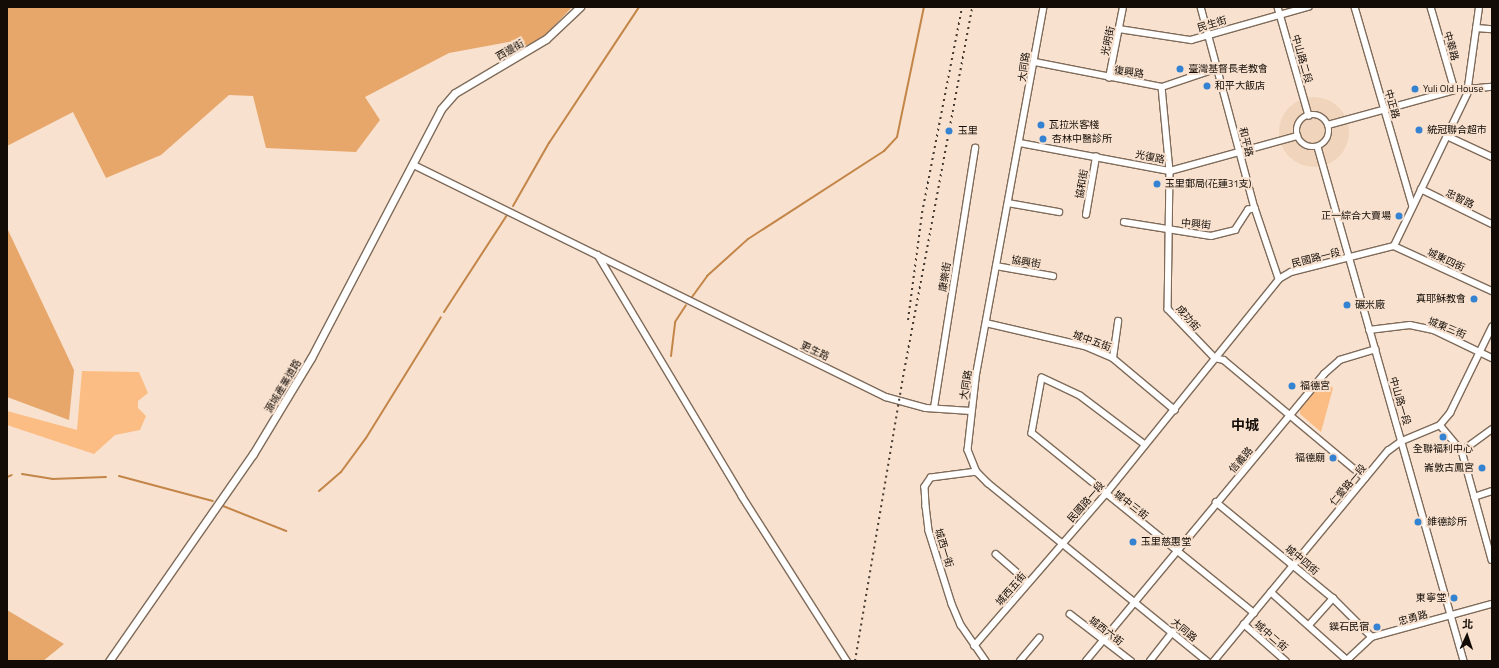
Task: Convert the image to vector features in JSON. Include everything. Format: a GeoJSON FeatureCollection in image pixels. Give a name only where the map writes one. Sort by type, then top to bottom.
{"type":"FeatureCollection","features":[{"type":"Feature","properties":{"kind":"street","name":"西邊街"},"geometry":{"type":"LineString","coordinates":[[446,104],[455,93],[546,40],[580,7]]}},
{"type":"Feature","properties":{"kind":"street","name":"大同路"},"geometry":{"type":"LineString","coordinates":[[1044,7],[986,323],[971,411],[968,450],[977,472],[1207,661]]}},
{"type":"Feature","properties":{"kind":"street","name":"光明街"},"geometry":{"type":"LineString","coordinates":[[1109,78],[1123,7]]}},
{"type":"Feature","properties":{"kind":"street","name":"和平路"},"geometry":{"type":"LineString","coordinates":[[1201,7],[1255,208],[1279,279]]}},
{"type":"Feature","properties":{"kind":"street","name":"中山路二段"},"geometry":{"type":"LineString","coordinates":[[1278,7],[1309,116]]}},
{"type":"Feature","properties":{"kind":"street","name":"民生街"},"geometry":{"type":"LineString","coordinates":[[1119,29],[1191,40],[1308,7]]}},
{"type":"Feature","properties":{"kind":"street","name":"中正路"},"geometry":{"type":"LineString","coordinates":[[1355,7],[1413,206]]}},
{"type":"Feature","properties":{"kind":"street","name":"中華路"},"geometry":{"type":"LineString","coordinates":[[1431,7],[1455,90]]}},
{"type":"Feature","properties":{"kind":"street"},"geometry":{"type":"LineString","coordinates":[[1394,246],[1447,136],[1467,88],[1479,7]]}},
{"type":"Feature","properties":{"kind":"street"},"geometry":{"type":"LineString","coordinates":[[1476,28],[1492,29]]}},
{"type":"Feature","properties":{"kind":"street","name":"復興路"},"geometry":{"type":"LineString","coordinates":[[1035,62],[1109,78],[1162,87],[1218,68]]}},
{"type":"Feature","properties":{"kind":"street","name":"成功街"},"geometry":{"type":"LineString","coordinates":[[1162,87],[1170,170],[1168,309],[1215,358],[1224,360],[1365,478]]}},
{"type":"Feature","properties":{"kind":"street"},"geometry":{"type":"LineString","coordinates":[[1328,125],[1455,90],[1492,87]]}},
{"type":"Feature","properties":{"kind":"street","name":"源城產業道路"},"geometry":{"type":"LineString","coordinates":[[109,661],[253,454],[312,358],[446,104]]}},
{"type":"Feature","properties":{"kind":"street"},"geometry":{"type":"LineString","coordinates":[[1309,116],[1322,118],[1328,125],[1328,137],[1318,147],[1306,146],[1297,136],[1299,123],[1309,116]]}},
{"type":"Feature","properties":{"kind":"street","name":"光復路"},"geometry":{"type":"LineString","coordinates":[[1020,143],[1170,170],[1297,136]]}},
{"type":"Feature","properties":{"kind":"street"},"geometry":{"type":"LineString","coordinates":[[1447,136],[1492,157]]}},
{"type":"Feature","properties":{"kind":"street","name":"中山路一段"},"geometry":{"type":"LineString","coordinates":[[1318,147],[1464,661]]}},
{"type":"Feature","properties":{"kind":"street","name":"康樂街"},"geometry":{"type":"LineString","coordinates":[[934,408],[975,148]]}},
{"type":"Feature","properties":{"kind":"street","name":"協和街"},"geometry":{"type":"LineString","coordinates":[[1086,215],[1096,157]]}},
{"type":"Feature","properties":{"kind":"street","name":"更生路"},"geometry":{"type":"LineString","coordinates":[[414,165],[507,209],[886,397],[934,408],[971,411]]}},
{"type":"Feature","properties":{"kind":"street","name":"忠智路"},"geometry":{"type":"LineString","coordinates":[[1421,189],[1492,224]]}},
{"type":"Feature","properties":{"kind":"street"},"geometry":{"type":"LineString","coordinates":[[1008,203],[1060,212]]}},
{"type":"Feature","properties":{"kind":"street","name":"中興街"},"geometry":{"type":"LineString","coordinates":[[1124,222],[1170,231],[1211,236],[1235,230],[1248,210],[1255,208]]}},
{"type":"Feature","properties":{"kind":"street","name":"民國路一段"},"geometry":{"type":"LineString","coordinates":[[1062,543],[1105,495],[1175,410],[1279,279],[1291,272],[1394,246]]}},
{"type":"Feature","properties":{"kind":"street","name":"城東四街"},"geometry":{"type":"LineString","coordinates":[[1394,246],[1492,291]]}},
{"type":"Feature","properties":{"kind":"street"},"geometry":{"type":"LineString","coordinates":[[598,255],[742,496],[847,661]]}},
{"type":"Feature","properties":{"kind":"street","name":"協興街"},"geometry":{"type":"LineString","coordinates":[[996,266],[1053,276]]}},
{"type":"Feature","properties":{"kind":"street"},"geometry":{"type":"LineString","coordinates":[[1114,358],[1118,321]]}},
{"type":"Feature","properties":{"kind":"street","name":"城中五街"},"geometry":{"type":"LineString","coordinates":[[986,323],[1070,342],[1114,358],[1175,410]]}},
{"type":"Feature","properties":{"kind":"street","name":"城東三街"},"geometry":{"type":"LineString","coordinates":[[1370,330],[1410,325],[1434,330],[1492,358]]}},
{"type":"Feature","properties":{"kind":"street"},"geometry":{"type":"LineString","coordinates":[[1492,328],[1450,413],[1440,425],[1462,451],[1474,497],[1490,545],[1492,560]]}},
{"type":"Feature","properties":{"kind":"street","name":"信義路"},"geometry":{"type":"LineString","coordinates":[[1086,661],[1104,641],[1288,414],[1333,364],[1375,349]]}},
{"type":"Feature","properties":{"kind":"street","name":"城中三街"},"geometry":{"type":"LineString","coordinates":[[1145,445],[1102,410],[1063,386],[1042,378],[1032,433],[1105,495],[1254,613]]}},
{"type":"Feature","properties":{"kind":"street","name":"仁愛路一段"},"geometry":{"type":"LineString","coordinates":[[1214,661],[1365,478],[1402,441],[1440,425]]}},
{"type":"Feature","properties":{"kind":"street"},"geometry":{"type":"LineString","coordinates":[[1462,451],[1492,429]]}},
{"type":"Feature","properties":{"kind":"street","name":"城西一街"},"geometry":{"type":"LineString","coordinates":[[977,472],[931,478],[926,487],[929,531],[952,604],[974,646],[986,661]]}},
{"type":"Feature","properties":{"kind":"street"},"geometry":{"type":"LineString","coordinates":[[1474,497],[1492,491]]}},
{"type":"Feature","properties":{"kind":"street","name":"城中四街"},"geometry":{"type":"LineString","coordinates":[[1216,502],[1294,564],[1333,598],[1372,637]]}},
{"type":"Feature","properties":{"kind":"street","name":"城西五街"},"geometry":{"type":"LineString","coordinates":[[974,646],[1062,543]]}},
{"type":"Feature","properties":{"kind":"street"},"geometry":{"type":"LineString","coordinates":[[996,554],[1028,582]]}},
{"type":"Feature","properties":{"kind":"street"},"geometry":{"type":"LineString","coordinates":[[1271,592],[1347,660]]}},
{"type":"Feature","properties":{"kind":"street"},"geometry":{"type":"LineString","coordinates":[[1309,626],[1333,598]]}},
{"type":"Feature","properties":{"kind":"street","name":"忠勇路"},"geometry":{"type":"LineString","coordinates":[[1347,660],[1372,637],[1452,617],[1492,604]]}},
{"type":"Feature","properties":{"kind":"street","name":"城西六街"},"geometry":{"type":"LineString","coordinates":[[1070,614],[1131,661]]}},
{"type":"Feature","properties":{"kind":"street","name":"城中二街"},"geometry":{"type":"LineString","coordinates":[[1244,624],[1286,661]]}},
{"type":"Feature","properties":{"kind":"street"},"geometry":{"type":"LineString","coordinates":[[1150,661],[1173,632]]}},
{"type":"Feature","properties":{"kind":"street"},"geometry":{"type":"LineString","coordinates":[[1020,661],[1039,638]]}},
{"type":"Feature","properties":{"kind":"shaded area"},"geometry":{"type":"Polygon","coordinates":[[[7,7],[572,7],[541,40],[522,47],[520,40],[449,53],[365,97],[380,120],[356,152],[266,148],[253,96],[229,95],[161,155],[106,178],[73,112],[7,146],[7,7]]]}},
{"type":"Feature","properties":{"kind":"shaded area"},"geometry":{"type":"Polygon","coordinates":[[[1307,97],[1321,97],[1334,102],[1344,112],[1349,125],[1349,139],[1344,152],[1334,162],[1321,167],[1307,167],[1294,162],[1284,152],[1279,139],[1279,125],[1284,112],[1294,102],[1307,97]]]}},
{"type":"Feature","properties":{"kind":"shaded area"},"geometry":{"type":"Polygon","coordinates":[[[7,228],[74,370],[69,420],[7,397],[7,228]]]}},
{"type":"Feature","properties":{"kind":"shaded area"},"geometry":{"type":"Polygon","coordinates":[[[82,371],[139,372],[148,393],[138,401],[138,408],[146,416],[140,430],[115,435],[94,454],[7,425],[7,411],[77,430],[82,371]]]}},
{"type":"Feature","properties":{"kind":"shaded area"},"geometry":{"type":"Polygon","coordinates":[[[1322,380],[1333,388],[1321,432],[1300,414],[1300,407],[1322,380]]]}},
{"type":"Feature","properties":{"kind":"shaded area"},"geometry":{"type":"Polygon","coordinates":[[[7,610],[64,644],[43,661],[7,661],[7,610]]]}},
{"type":"Feature","properties":{"kind":"waterway"},"geometry":{"type":"LineString","coordinates":[[513,206],[549,143],[639,7]]}},
{"type":"Feature","properties":{"kind":"waterway"},"geometry":{"type":"LineString","coordinates":[[692,297],[707,276],[748,239],[884,151],[897,137],[924,7]]}},
{"type":"Feature","properties":{"kind":"waterway"},"geometry":{"type":"LineString","coordinates":[[444,312],[507,215]]}},
{"type":"Feature","properties":{"kind":"waterway"},"geometry":{"type":"LineString","coordinates":[[671,356],[675,322],[686,305]]}},
{"type":"Feature","properties":{"kind":"waterway"},"geometry":{"type":"LineString","coordinates":[[319,491],[341,472],[366,438],[441,317]]}},
{"type":"Feature","properties":{"kind":"waterway"},"geometry":{"type":"LineString","coordinates":[[22,474],[52,479],[106,477]]}},
{"type":"Feature","properties":{"kind":"waterway"},"geometry":{"type":"LineString","coordinates":[[7,477],[12,475]]}},
{"type":"Feature","properties":{"kind":"waterway"},"geometry":{"type":"LineString","coordinates":[[119,476],[213,501]]}},
{"type":"Feature","properties":{"kind":"waterway"},"geometry":{"type":"LineString","coordinates":[[223,506],[286,531]]}},
{"type":"Feature","properties":{"kind":"railway"},"geometry":{"type":"LineString","coordinates":[[908,320],[922,213],[962,7]]}},
{"type":"Feature","properties":{"kind":"railway"},"geometry":{"type":"LineString","coordinates":[[855,661],[903,377],[972,7]]}},
{"type":"Feature","properties":{"kind":"place","name":"臺灣基督長老教會"},"geometry":{"type":"Point","coordinates":[1180,69]}},
{"type":"Feature","properties":{"kind":"place","name":"和平大飯店"},"geometry":{"type":"Point","coordinates":[1207,86]}},
{"type":"Feature","properties":{"kind":"place","name":"Yuli Old House"},"geometry":{"type":"Point","coordinates":[1415,89]}},
{"type":"Feature","properties":{"kind":"place","name":"瓦拉米客棧"},"geometry":{"type":"Point","coordinates":[1041,125]}},
{"type":"Feature","properties":{"kind":"place","name":"統冠聯合超市"},"geometry":{"type":"Point","coordinates":[1419,130]}},
{"type":"Feature","properties":{"kind":"place","name":"玉里"},"geometry":{"type":"Point","coordinates":[949,131]}},
{"type":"Feature","properties":{"kind":"place","name":"杏林中醫診所"},"geometry":{"type":"Point","coordinates":[1043,139]}},
{"type":"Feature","properties":{"kind":"place","name":"玉里郵局(花蓮31支)"},"geometry":{"type":"Point","coordinates":[1157,184]}},
{"type":"Feature","properties":{"kind":"place","name":"正一綜合大賣場"},"geometry":{"type":"Point","coordinates":[1399,216]}},
{"type":"Feature","properties":{"kind":"place","name":"真耶穌教會"},"geometry":{"type":"Point","coordinates":[1474,299]}},
{"type":"Feature","properties":{"kind":"place","name":"碾米廠"},"geometry":{"type":"Point","coordinates":[1347,305]}},
{"type":"Feature","properties":{"kind":"place","name":"福德宮"},"geometry":{"type":"Point","coordinates":[1292,386]}},
{"type":"Feature","properties":{"kind":"place","name":"全聯福利中心"},"geometry":{"type":"Point","coordinates":[1443,437]}},
{"type":"Feature","properties":{"kind":"place","name":"福德廟"},"geometry":{"type":"Point","coordinates":[1333,458]}},
{"type":"Feature","properties":{"kind":"place","name":"崙敦古鳳宮"},"geometry":{"type":"Point","coordinates":[1482,468]}},
{"type":"Feature","properties":{"kind":"place","name":"維德診所"},"geometry":{"type":"Point","coordinates":[1418,522]}},
{"type":"Feature","properties":{"kind":"place","name":"玉里慈惠堂"},"geometry":{"type":"Point","coordinates":[1133,542]}},
{"type":"Feature","properties":{"kind":"place","name":"東寧堂"},"geometry":{"type":"Point","coordinates":[1454,598]}},
{"type":"Feature","properties":{"kind":"place","name":"鏷石民宿"},"geometry":{"type":"Point","coordinates":[1377,627]}},
{"type":"Feature","properties":{"kind":"district","name":"中城"},"geometry":{"type":"Point","coordinates":[1245,425]}}]}
